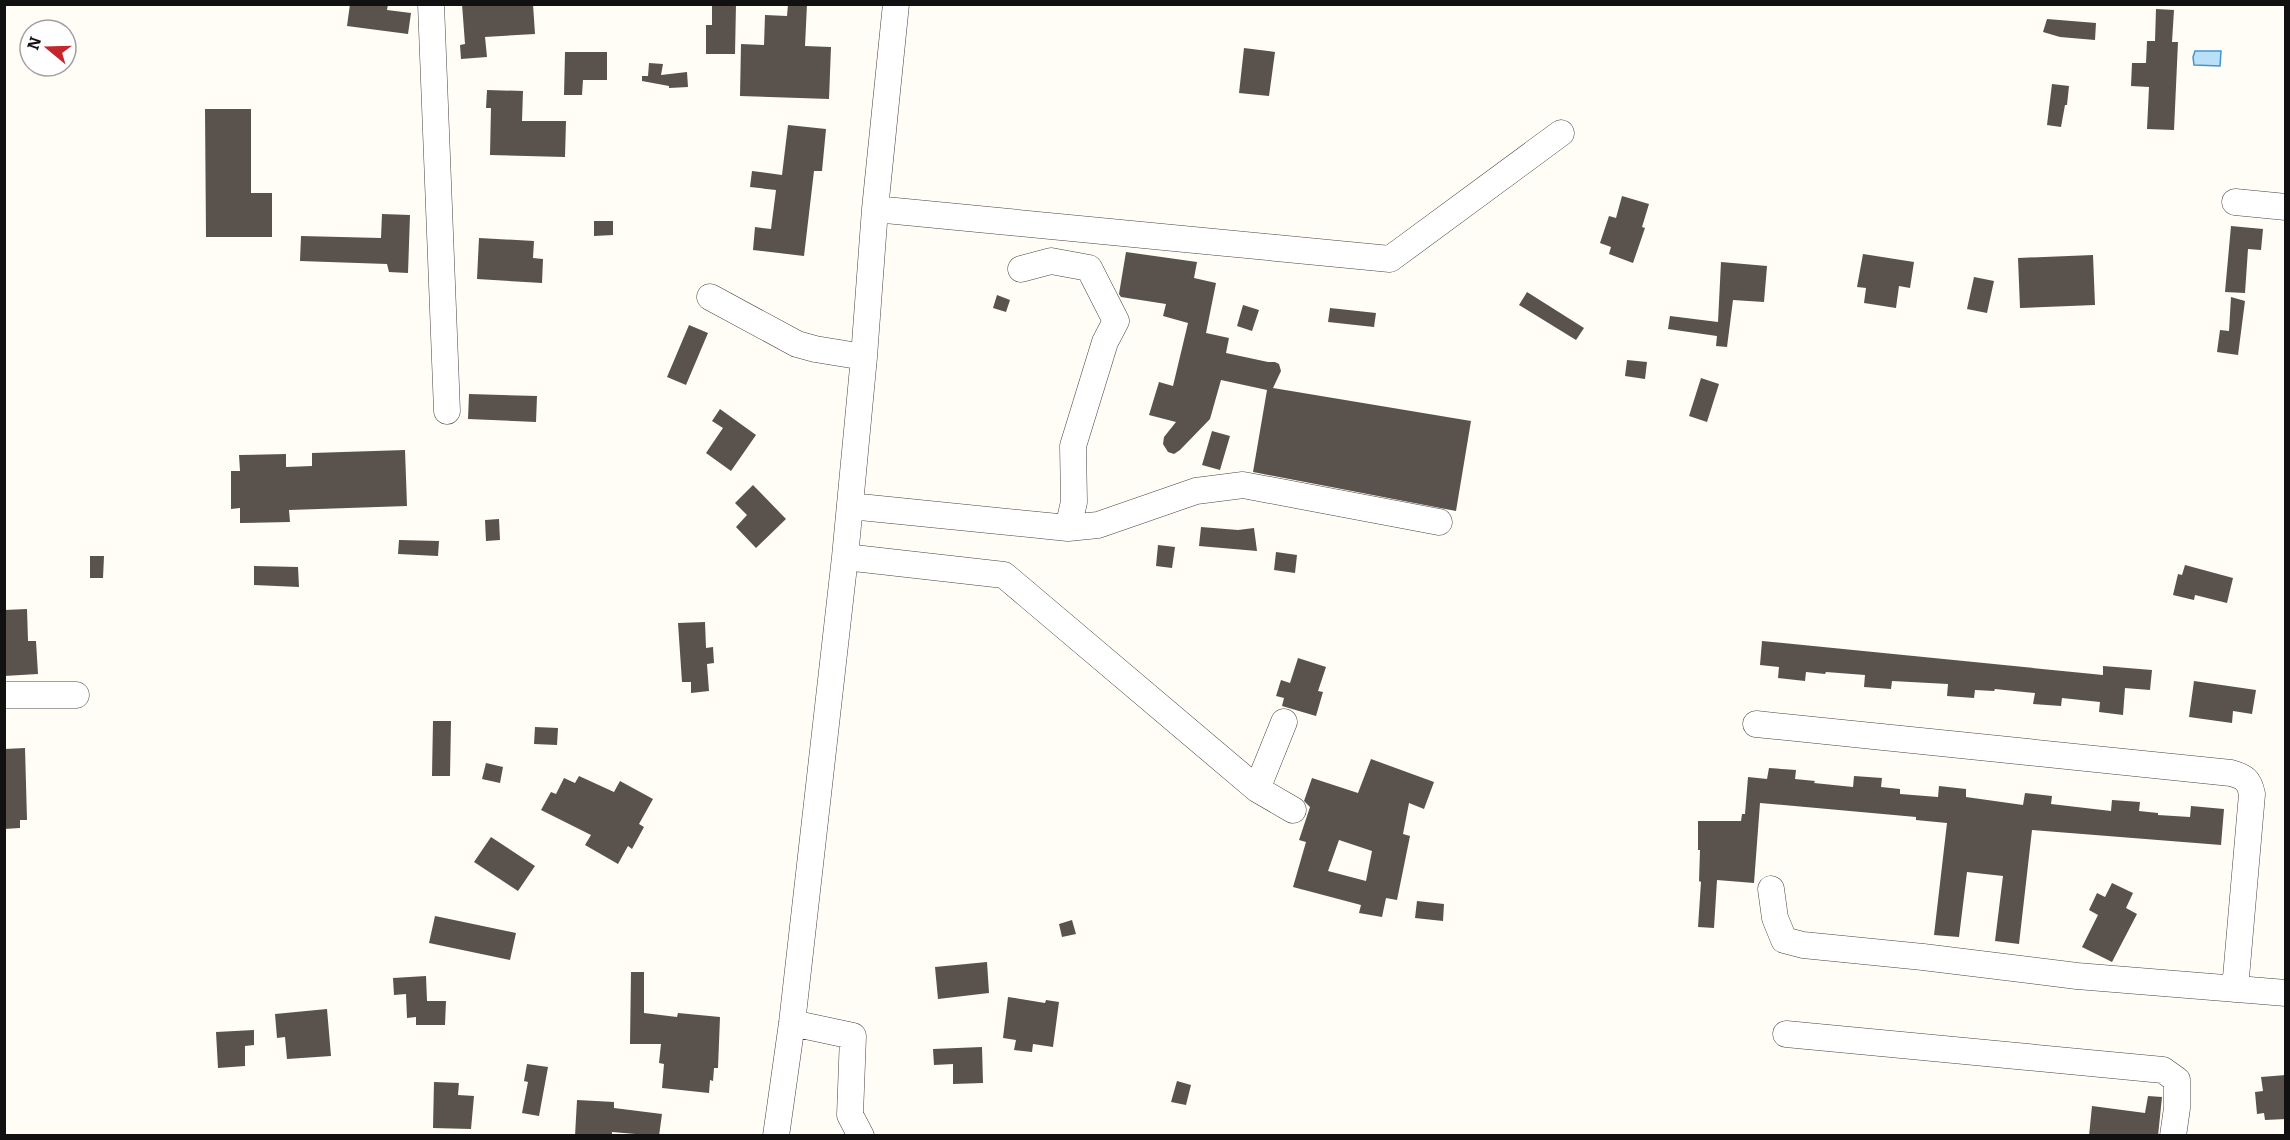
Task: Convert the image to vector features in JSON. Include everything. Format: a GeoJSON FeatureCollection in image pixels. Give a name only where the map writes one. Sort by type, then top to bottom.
{"type":"FeatureCollection","features":[{"type":"Feature","properties":{"kind":"street"},"geometry":{"type":"LineString","coordinates":[[432,4],[447,411]]}},
{"type":"Feature","properties":{"kind":"street"},"geometry":{"type":"LineString","coordinates":[[776,1136],[792,1023],[845,557],[875,209],[896,4]]}},
{"type":"Feature","properties":{"kind":"street"},"geometry":{"type":"LineString","coordinates":[[875,209],[1390,259],[1561,133]]}},
{"type":"Feature","properties":{"kind":"street"},"geometry":{"type":"LineString","coordinates":[[2235,202],[2286,207]]}},
{"type":"Feature","properties":{"kind":"street"},"geometry":{"type":"LineString","coordinates":[[1021,269],[1051,261],[1089,268],[1116,321],[1101,352],[1073,446],[1074,502],[1068,528]]}},
{"type":"Feature","properties":{"kind":"street"},"geometry":{"type":"LineString","coordinates":[[710,297],[797,344],[864,357]]}},
{"type":"Feature","properties":{"kind":"street"},"geometry":{"type":"LineString","coordinates":[[850,506],[1068,528],[1098,525],[1196,491],[1243,485],[1439,522]]}},
{"type":"Feature","properties":{"kind":"street"},"geometry":{"type":"LineString","coordinates":[[845,557],[1004,575],[1257,789],[1293,810]]}},
{"type":"Feature","properties":{"kind":"street"},"geometry":{"type":"LineString","coordinates":[[4,695],[76,695]]}},
{"type":"Feature","properties":{"kind":"street"},"geometry":{"type":"LineString","coordinates":[[1257,789],[1284,722]]}},
{"type":"Feature","properties":{"kind":"street"},"geometry":{"type":"LineString","coordinates":[[1756,724],[2231,773],[2244,777],[2250,784],[2252,794],[2235,989]]}},
{"type":"Feature","properties":{"kind":"street"},"geometry":{"type":"LineString","coordinates":[[1771,889],[1775,918],[1784,940],[1803,945],[2077,976],[2286,993]]}},
{"type":"Feature","properties":{"kind":"street"},"geometry":{"type":"LineString","coordinates":[[792,1023],[853,1036],[850,1115],[861,1136]]}},
{"type":"Feature","properties":{"kind":"street"},"geometry":{"type":"LineString","coordinates":[[1786,1034],[2163,1070],[2177,1080],[2177,1108],[2173,1136]]}},
{"type":"Feature","properties":{"kind":"water"},"geometry":{"type":"Polygon","coordinates":[[[2195,51],[2221,51],[2220,66],[2194,65],[2195,51]]]}},
{"type":"Feature","properties":{"kind":"building"},"geometry":{"type":"Polygon","coordinates":[[[350,4],[388,4],[387,10],[411,13],[408,34],[347,26],[350,4]]]}},
{"type":"Feature","properties":{"kind":"building"},"geometry":{"type":"Polygon","coordinates":[[[462,4],[533,4],[535,34],[485,37],[487,57],[461,59],[460,45],[465,44],[462,4]]]}},
{"type":"Feature","properties":{"kind":"building"},"geometry":{"type":"Polygon","coordinates":[[[712,4],[736,4],[735,54],[706,54],[706,25],[712,25],[712,4]]]}},
{"type":"Feature","properties":{"kind":"building"},"geometry":{"type":"Polygon","coordinates":[[[788,4],[807,4],[805,46],[831,47],[829,99],[740,96],[741,44],[764,45],[765,15],[787,16],[788,4]]]}},
{"type":"Feature","properties":{"kind":"building"},"geometry":{"type":"Polygon","coordinates":[[[2156,9],[2174,10],[2172,42],[2178,42],[2174,130],[2147,129],[2149,87],[2131,86],[2132,63],[2146,63],[2147,41],[2155,41],[2156,9]]]}},
{"type":"Feature","properties":{"kind":"building"},"geometry":{"type":"Polygon","coordinates":[[[2047,19],[2096,23],[2095,40],[2060,37],[2043,32],[2047,19]]]}},
{"type":"Feature","properties":{"kind":"building"},"geometry":{"type":"Polygon","coordinates":[[[1244,48],[1275,52],[1269,96],[1239,93],[1244,48]]]}},
{"type":"Feature","properties":{"kind":"building"},"geometry":{"type":"Polygon","coordinates":[[[565,52],[607,52],[607,80],[583,80],[582,95],[564,95],[565,52]]]}},
{"type":"Feature","properties":{"kind":"building"},"geometry":{"type":"Polygon","coordinates":[[[649,63],[663,64],[661,75],[687,72],[688,87],[669,88],[669,86],[642,81],[642,76],[648,76],[649,63]]]}},
{"type":"Feature","properties":{"kind":"building"},"geometry":{"type":"Polygon","coordinates":[[[2052,84],[2069,86],[2061,127],[2047,125],[2052,84]]]}},
{"type":"Feature","properties":{"kind":"building"},"geometry":{"type":"Polygon","coordinates":[[[487,90],[523,91],[522,121],[566,121],[565,157],[490,155],[491,108],[486,108],[487,90]]]}},
{"type":"Feature","properties":{"kind":"building"},"geometry":{"type":"Polygon","coordinates":[[[205,109],[251,109],[251,193],[272,193],[272,237],[206,237],[205,109]]]}},
{"type":"Feature","properties":{"kind":"building"},"geometry":{"type":"Polygon","coordinates":[[[788,125],[826,129],[822,171],[814,171],[804,256],[753,250],[755,227],[771,229],[776,190],[750,187],[752,171],[782,175],[788,125]]]}},
{"type":"Feature","properties":{"kind":"building"},"geometry":{"type":"Polygon","coordinates":[[[1622,196],[1649,204],[1642,227],[1645,228],[1633,263],[1609,254],[1611,247],[1600,243],[1609,216],[1616,218],[1622,196]]]}},
{"type":"Feature","properties":{"kind":"building"},"geometry":{"type":"Polygon","coordinates":[[[382,214],[410,215],[408,273],[389,272],[387,264],[300,261],[301,236],[381,238],[382,214]]]}},
{"type":"Feature","properties":{"kind":"building"},"geometry":{"type":"Polygon","coordinates":[[[594,221],[613,221],[613,235],[594,236],[594,221]]]}},
{"type":"Feature","properties":{"kind":"building"},"geometry":{"type":"Polygon","coordinates":[[[2231,226],[2263,229],[2261,250],[2248,249],[2245,293],[2225,292],[2231,226]]]}},
{"type":"Feature","properties":{"kind":"building"},"geometry":{"type":"Polygon","coordinates":[[[479,238],[534,241],[533,258],[543,259],[542,283],[477,279],[479,238]]]}},
{"type":"Feature","properties":{"kind":"building"},"geometry":{"type":"Polygon","coordinates":[[[1126,252],[1197,262],[1194,278],[1216,283],[1206,333],[1229,338],[1226,353],[1279,364],[1281,371],[1273,388],[1471,421],[1456,511],[1253,472],[1267,390],[1221,380],[1210,419],[1180,450],[1174,454],[1168,452],[1163,444],[1164,437],[1176,422],[1149,415],[1159,382],[1173,386],[1188,323],[1163,316],[1166,304],[1121,297],[1119,294],[1126,252]]]}},
{"type":"Feature","properties":{"kind":"building"},"geometry":{"type":"Polygon","coordinates":[[[1863,254],[1914,262],[1910,288],[1899,286],[1896,308],[1864,303],[1866,288],[1857,287],[1863,254]]]}},
{"type":"Feature","properties":{"kind":"building"},"geometry":{"type":"Polygon","coordinates":[[[2093,255],[2095,305],[2020,308],[2018,258],[2093,255]]]}},
{"type":"Feature","properties":{"kind":"building"},"geometry":{"type":"Polygon","coordinates":[[[1721,262],[1767,266],[1764,302],[1733,300],[1727,347],[1716,346],[1717,336],[1668,329],[1670,316],[1718,322],[1721,262]]]}},
{"type":"Feature","properties":{"kind":"building"},"geometry":{"type":"Polygon","coordinates":[[[1974,277],[1994,281],[1987,313],[1967,309],[1974,277]]]}},
{"type":"Feature","properties":{"kind":"building"},"geometry":{"type":"Polygon","coordinates":[[[1527,292],[1584,328],[1576,340],[1519,305],[1527,292]]]}},
{"type":"Feature","properties":{"kind":"building"},"geometry":{"type":"Polygon","coordinates":[[[997,295],[1010,300],[1006,312],[993,308],[997,295]]]}},
{"type":"Feature","properties":{"kind":"building"},"geometry":{"type":"Polygon","coordinates":[[[2231,297],[2245,301],[2238,355],[2217,352],[2220,330],[2229,331],[2231,297]]]}},
{"type":"Feature","properties":{"kind":"building"},"geometry":{"type":"Polygon","coordinates":[[[1243,305],[1259,310],[1252,331],[1237,326],[1243,305]]]}},
{"type":"Feature","properties":{"kind":"building"},"geometry":{"type":"Polygon","coordinates":[[[1330,308],[1376,313],[1374,327],[1328,322],[1330,308]]]}},
{"type":"Feature","properties":{"kind":"building"},"geometry":{"type":"Polygon","coordinates":[[[689,325],[708,333],[686,385],[667,377],[689,325]]]}},
{"type":"Feature","properties":{"kind":"building"},"geometry":{"type":"Polygon","coordinates":[[[1627,360],[1647,362],[1645,379],[1625,376],[1627,360]]]}},
{"type":"Feature","properties":{"kind":"building"},"geometry":{"type":"Polygon","coordinates":[[[1701,378],[1719,384],[1707,422],[1689,416],[1701,378]]]}},
{"type":"Feature","properties":{"kind":"building"},"geometry":{"type":"Polygon","coordinates":[[[469,394],[537,396],[536,422],[468,419],[469,394]]]}},
{"type":"Feature","properties":{"kind":"building"},"geometry":{"type":"Polygon","coordinates":[[[720,409],[756,435],[731,471],[706,453],[723,428],[712,421],[720,409]]]}},
{"type":"Feature","properties":{"kind":"building"},"geometry":{"type":"Polygon","coordinates":[[[1212,431],[1230,436],[1220,470],[1202,465],[1212,431]]]}},
{"type":"Feature","properties":{"kind":"building"},"geometry":{"type":"Polygon","coordinates":[[[405,450],[407,506],[289,510],[290,522],[240,523],[240,508],[231,509],[231,471],[240,471],[239,455],[286,454],[286,467],[312,466],[312,453],[405,450]]]}},
{"type":"Feature","properties":{"kind":"building"},"geometry":{"type":"Polygon","coordinates":[[[753,485],[786,519],[756,548],[736,527],[747,515],[735,503],[753,485]]]}},
{"type":"Feature","properties":{"kind":"building"},"geometry":{"type":"Polygon","coordinates":[[[499,519],[500,540],[486,541],[485,520],[499,519]]]}},
{"type":"Feature","properties":{"kind":"building"},"geometry":{"type":"Polygon","coordinates":[[[1201,527],[1238,530],[1254,528],[1257,551],[1199,546],[1201,527]]]}},
{"type":"Feature","properties":{"kind":"building"},"geometry":{"type":"Polygon","coordinates":[[[399,540],[439,541],[438,556],[398,554],[399,540]]]}},
{"type":"Feature","properties":{"kind":"building"},"geometry":{"type":"Polygon","coordinates":[[[1158,545],[1175,547],[1172,568],[1156,566],[1158,545]]]}},
{"type":"Feature","properties":{"kind":"building"},"geometry":{"type":"Polygon","coordinates":[[[1276,552],[1297,555],[1295,573],[1274,570],[1276,552]]]}},
{"type":"Feature","properties":{"kind":"building"},"geometry":{"type":"Polygon","coordinates":[[[90,556],[104,556],[103,578],[90,578],[90,556]]]}},
{"type":"Feature","properties":{"kind":"building"},"geometry":{"type":"Polygon","coordinates":[[[2185,565],[2233,578],[2227,603],[2195,595],[2194,600],[2173,595],[2178,574],[2182,575],[2185,565]]]}},
{"type":"Feature","properties":{"kind":"building"},"geometry":{"type":"Polygon","coordinates":[[[254,566],[298,567],[299,587],[254,585],[254,566]]]}},
{"type":"Feature","properties":{"kind":"building"},"geometry":{"type":"Polygon","coordinates":[[[27,609],[28,641],[36,641],[38,674],[4,676],[4,610],[27,609]]]}},
{"type":"Feature","properties":{"kind":"building"},"geometry":{"type":"Polygon","coordinates":[[[705,622],[706,648],[713,647],[714,663],[707,664],[709,691],[691,693],[691,682],[682,682],[678,623],[705,622]]]}},
{"type":"Feature","properties":{"kind":"building"},"geometry":{"type":"Polygon","coordinates":[[[1762,641],[2103,675],[2103,666],[2152,670],[2150,690],[2125,688],[2123,715],[2099,712],[2100,702],[2062,698],[2061,706],[2033,704],[2035,693],[1995,689],[1994,691],[1975,690],[1974,698],[1947,696],[1948,684],[1892,681],[1891,689],[1864,687],[1865,675],[1826,672],[1825,674],[1806,672],[1805,681],[1778,678],[1779,667],[1760,665],[1762,641]]]}},
{"type":"Feature","properties":{"kind":"building"},"geometry":{"type":"Polygon","coordinates":[[[1298,658],[1326,667],[1318,691],[1323,692],[1316,716],[1282,706],[1284,698],[1276,696],[1281,680],[1290,683],[1298,658]]]}},
{"type":"Feature","properties":{"kind":"building"},"geometry":{"type":"Polygon","coordinates":[[[2194,681],[2256,690],[2252,714],[2233,711],[2232,723],[2189,717],[2194,681]]]}},
{"type":"Feature","properties":{"kind":"building"},"geometry":{"type":"Polygon","coordinates":[[[433,721],[451,721],[450,776],[432,776],[433,721]]]}},
{"type":"Feature","properties":{"kind":"building"},"geometry":{"type":"Polygon","coordinates":[[[535,727],[558,728],[557,745],[534,744],[535,727]]]}},
{"type":"Feature","properties":{"kind":"building"},"geometry":{"type":"Polygon","coordinates":[[[25,748],[27,820],[20,820],[20,828],[4,829],[4,749],[25,748]]]}},
{"type":"Feature","properties":{"kind":"building"},"geometry":{"type":"Polygon","coordinates":[[[1371,759],[1434,782],[1424,809],[1409,803],[1403,834],[1410,836],[1397,900],[1386,898],[1382,917],[1359,913],[1361,905],[1293,887],[1306,842],[1299,840],[1310,807],[1304,801],[1312,778],[1358,793],[1371,759]],[[1339,840],[1328,871],[1366,881],[1372,851],[1339,840]]]}},
{"type":"Feature","properties":{"kind":"building"},"geometry":{"type":"Polygon","coordinates":[[[486,763],[503,767],[500,783],[482,779],[486,763]]]}},
{"type":"Feature","properties":{"kind":"building"},"geometry":{"type":"Polygon","coordinates":[[[1769,768],[1796,770],[1795,779],[1853,787],[1854,776],[1882,778],[1881,787],[1900,789],[1900,794],[1938,797],[1939,786],[1966,789],[1966,797],[2023,805],[2025,793],[2052,796],[2051,804],[2111,811],[2112,800],[2140,802],[2139,811],[2158,813],[2158,815],[2190,817],[2191,806],[2224,809],[2221,845],[2032,830],[2019,944],[1995,941],[2003,876],[1967,872],[1959,937],[1934,935],[1947,823],[1916,820],[1916,817],[1760,803],[1754,883],[1717,880],[1714,928],[1698,927],[1701,882],[1699,881],[1698,821],[1741,821],[1742,814],[1745,814],[1748,777],[1767,779],[1769,768]]]}},
{"type":"Feature","properties":{"kind":"building"},"geometry":{"type":"Polygon","coordinates":[[[579,776],[614,792],[620,781],[653,799],[639,824],[644,827],[632,849],[628,846],[618,864],[585,845],[591,835],[541,810],[551,792],[556,794],[564,778],[575,783],[579,776]]]}},
{"type":"Feature","properties":{"kind":"building"},"geometry":{"type":"Polygon","coordinates":[[[491,837],[535,866],[518,891],[474,862],[491,837]]]}},
{"type":"Feature","properties":{"kind":"building"},"geometry":{"type":"Polygon","coordinates":[[[2112,883],[2133,893],[2126,908],[2137,914],[2112,962],[2082,947],[2098,915],[2089,910],[2097,893],[2105,897],[2112,883]]]}},
{"type":"Feature","properties":{"kind":"building"},"geometry":{"type":"Polygon","coordinates":[[[1417,901],[1444,904],[1443,921],[1415,918],[1417,901]]]}},
{"type":"Feature","properties":{"kind":"building"},"geometry":{"type":"Polygon","coordinates":[[[435,916],[516,933],[510,960],[429,943],[435,916]]]}},
{"type":"Feature","properties":{"kind":"building"},"geometry":{"type":"Polygon","coordinates":[[[1072,920],[1076,934],[1062,937],[1059,924],[1072,920]]]}},
{"type":"Feature","properties":{"kind":"building"},"geometry":{"type":"Polygon","coordinates":[[[987,962],[989,993],[938,999],[935,967],[987,962]]]}},
{"type":"Feature","properties":{"kind":"building"},"geometry":{"type":"Polygon","coordinates":[[[631,972],[644,972],[644,1013],[677,1017],[678,1013],[720,1017],[718,1068],[714,1068],[709,1093],[662,1088],[664,1064],[659,1063],[661,1044],[630,1044],[631,972]]]}},
{"type":"Feature","properties":{"kind":"building"},"geometry":{"type":"Polygon","coordinates":[[[426,976],[427,1001],[446,1001],[445,1025],[416,1025],[416,1017],[407,1018],[406,994],[394,995],[393,978],[426,976]]]}},
{"type":"Feature","properties":{"kind":"building"},"geometry":{"type":"Polygon","coordinates":[[[1008,997],[1045,1003],[1046,1000],[1059,1002],[1053,1047],[1033,1044],[1032,1052],[1014,1050],[1016,1040],[1003,1038],[1008,997]]]}},
{"type":"Feature","properties":{"kind":"building"},"geometry":{"type":"Polygon","coordinates":[[[327,1009],[331,1056],[287,1059],[285,1037],[277,1038],[275,1014],[327,1009]]]}},
{"type":"Feature","properties":{"kind":"building"},"geometry":{"type":"Polygon","coordinates":[[[254,1030],[254,1045],[245,1046],[245,1066],[218,1068],[216,1032],[254,1030]]]}},
{"type":"Feature","properties":{"kind":"building"},"geometry":{"type":"Polygon","coordinates":[[[982,1047],[983,1083],[953,1084],[953,1064],[934,1065],[933,1049],[982,1047]]]}},
{"type":"Feature","properties":{"kind":"building"},"geometry":{"type":"Polygon","coordinates":[[[527,1064],[548,1067],[539,1116],[522,1113],[528,1082],[524,1081],[527,1064]]]}},
{"type":"Feature","properties":{"kind":"building"},"geometry":{"type":"Polygon","coordinates":[[[2286,1075],[2286,1119],[2265,1120],[2264,1113],[2257,1114],[2255,1092],[2263,1091],[2261,1077],[2286,1075]]]}},
{"type":"Feature","properties":{"kind":"building"},"geometry":{"type":"Polygon","coordinates":[[[1177,1081],[1191,1085],[1186,1105],[1171,1102],[1177,1081]]]}},
{"type":"Feature","properties":{"kind":"building"},"geometry":{"type":"Polygon","coordinates":[[[434,1082],[459,1083],[458,1095],[474,1096],[471,1129],[433,1128],[434,1082]]]}},
{"type":"Feature","properties":{"kind":"building"},"geometry":{"type":"Polygon","coordinates":[[[2148,1096],[2162,1097],[2158,1136],[2089,1136],[2092,1106],[2145,1113],[2148,1096]]]}},
{"type":"Feature","properties":{"kind":"building"},"geometry":{"type":"Polygon","coordinates":[[[577,1100],[614,1102],[614,1108],[662,1114],[659,1136],[612,1132],[612,1136],[575,1136],[577,1100]]]}}]}
